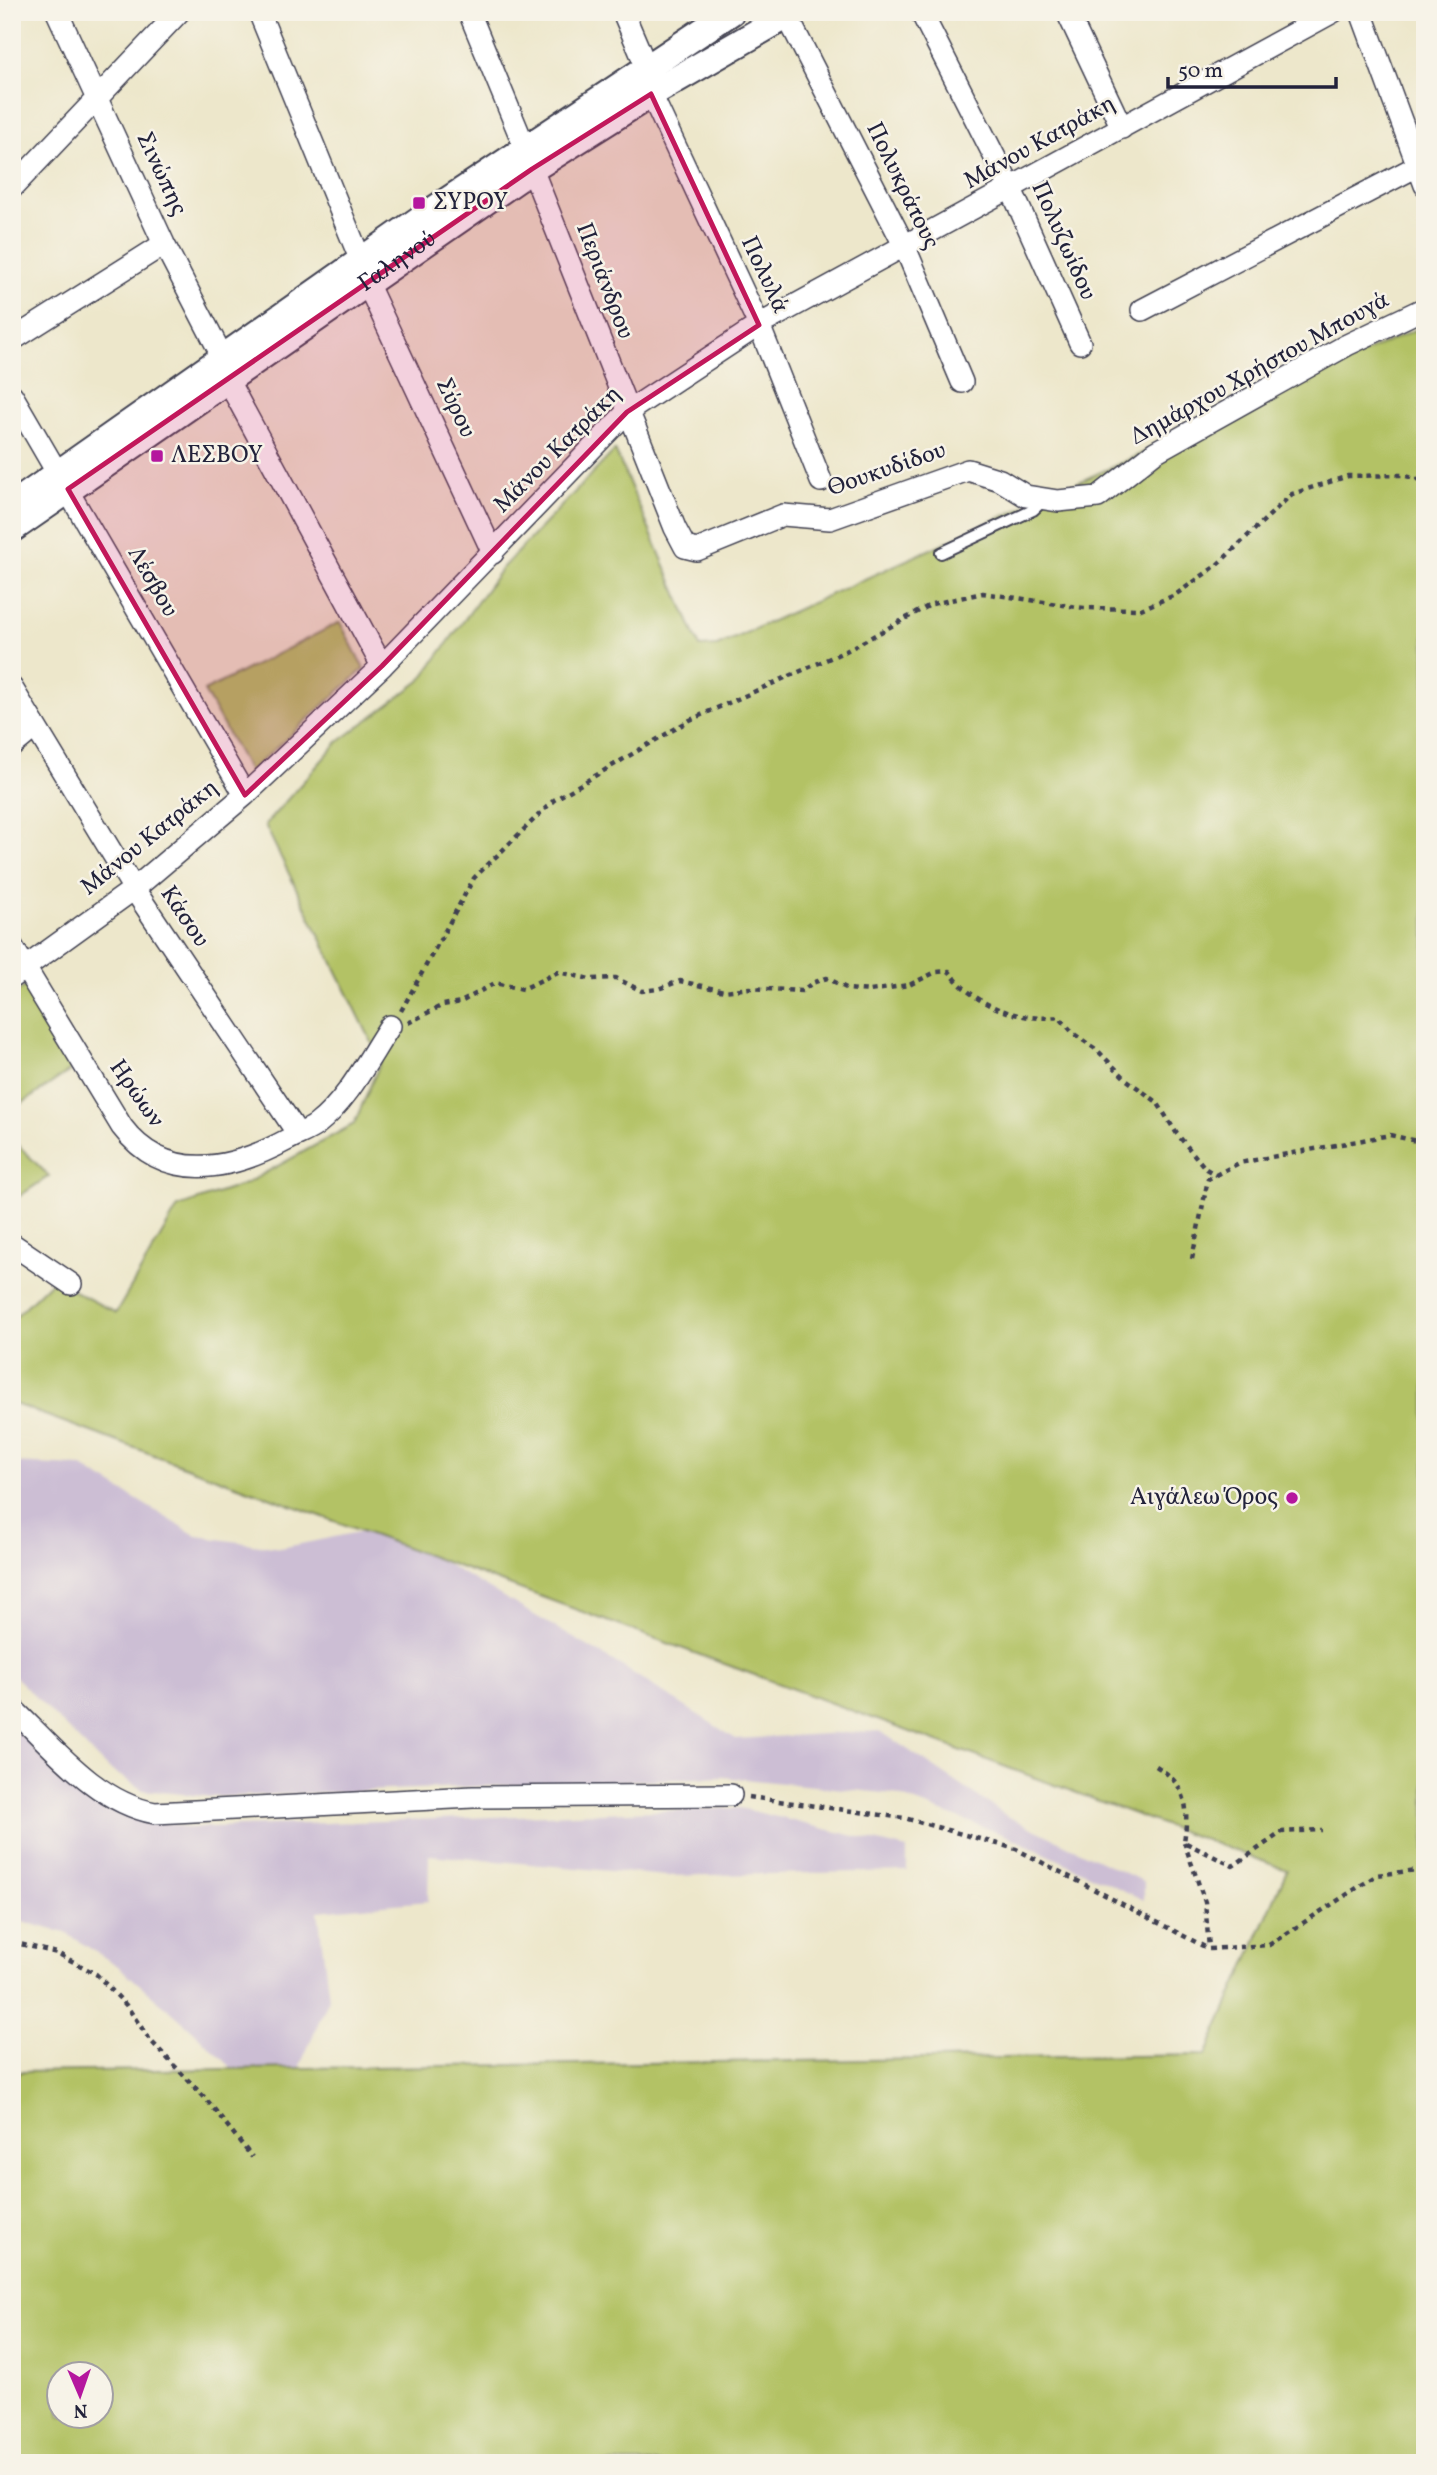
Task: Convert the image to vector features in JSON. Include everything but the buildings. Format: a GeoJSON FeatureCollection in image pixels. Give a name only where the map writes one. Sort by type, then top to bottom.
{"type":"FeatureCollection","features":[{"type":"Feature","properties":{"kind":"street","name":"Σινώπης"},"geometry":{"type":"LineString","coordinates":[[57,12],[224,368],[382,666]]}},
{"type":"Feature","properties":{"kind":"street"},"geometry":{"type":"LineString","coordinates":[[15,176],[98,97],[179,12]]}},
{"type":"Feature","properties":{"kind":"street","name":"Σύρου"},"geometry":{"type":"LineString","coordinates":[[259,12],[365,273],[493,554]]}},
{"type":"Feature","properties":{"kind":"street","name":"Περιάνδρου"},"geometry":{"type":"LineString","coordinates":[[469,12],[627,412]]}},
{"type":"Feature","properties":{"kind":"street"},"geometry":{"type":"LineString","coordinates":[[623,12],[646,66]]}},
{"type":"Feature","properties":{"kind":"street","name":"Γαληνού"},"geometry":{"type":"LineString","coordinates":[[12,506],[146,439],[224,368],[529,159],[646,66],[731,12]]}},
{"type":"Feature","properties":{"kind":"street","name":"Πολυζωίδου"},"geometry":{"type":"LineString","coordinates":[[921,12],[1011,189],[1080,342]]}},
{"type":"Feature","properties":{"kind":"street"},"geometry":{"type":"LineString","coordinates":[[1067,12],[1122,128]]}},
{"type":"Feature","properties":{"kind":"street","name":"Μάνου Κατράκη"},"geometry":{"type":"LineString","coordinates":[[18,972],[134,889],[246,795],[382,666],[493,554],[627,412],[759,325],[1333,12]]}},
{"type":"Feature","properties":{"kind":"street"},"geometry":{"type":"LineString","coordinates":[[1142,310],[1422,171],[1361,12]]}},
{"type":"Feature","properties":{"kind":"street","name":"Γαληνού"},"geometry":{"type":"LineString","coordinates":[[529,159],[651,94],[788,14]]}},
{"type":"Feature","properties":{"kind":"street","name":"Πολυκράτους"},"geometry":{"type":"LineString","coordinates":[[788,14],[904,245],[962,382]]}},
{"type":"Feature","properties":{"kind":"street","name":"Πολυλά"},"geometry":{"type":"LineString","coordinates":[[651,94],[759,325],[821,481]]}},
{"type":"Feature","properties":{"kind":"street"},"geometry":{"type":"LineString","coordinates":[[12,340],[164,244]]}},
{"type":"Feature","properties":{"kind":"street","name":"Δημάρχου Χρήστου Μπουγά"},"geometry":{"type":"LineString","coordinates":[[1045,499],[1098,497],[1155,452],[1347,345],[1425,308]]}},
{"type":"Feature","properties":{"kind":"street","name":"Λέσβου"},"geometry":{"type":"LineString","coordinates":[[12,395],[246,795]]}},
{"type":"Feature","properties":{"kind":"street","name":"Θουκυδίδου"},"geometry":{"type":"LineString","coordinates":[[627,412],[675,528],[685,547],[697,550],[783,515],[830,519],[968,470],[1000,480],[1026,496],[1045,499]]}},
{"type":"Feature","properties":{"kind":"street","name":"Γαληνού"},"geometry":{"type":"LineString","coordinates":[[12,529],[63,482]]}},
{"type":"Feature","properties":{"kind":"street","name":"Κάσου"},"geometry":{"type":"LineString","coordinates":[[12,688],[134,889],[298,1134]]}},
{"type":"Feature","properties":{"kind":"street"},"geometry":{"type":"LineString","coordinates":[[12,746],[35,727]]}},
{"type":"Feature","properties":{"kind":"street","name":"Ηρώων"},"geometry":{"type":"LineString","coordinates":[[12,946],[18,972],[122,1127],[135,1144],[153,1157],[169,1163],[209,1167],[228,1164],[270,1149],[314,1126],[332,1110],[392,1023]]}},
{"type":"Feature","properties":{"kind":"street"},"geometry":{"type":"LineString","coordinates":[[12,1244],[71,1284]]}},
{"type":"Feature","properties":{"kind":"street"},"geometry":{"type":"LineString","coordinates":[[12,1708],[78,1772],[114,1800],[155,1813],[473,1797],[731,1795]]}},
{"type":"Feature","properties":{"kind":"lane"},"geometry":{"type":"LineString","coordinates":[[941,553],[1033,510],[1045,499]]}},
{"type":"Feature","properties":{"kind":"path"},"geometry":{"type":"LineString","coordinates":[[1216,1175],[1206,1169],[1177,1134],[1157,1102],[1127,1080],[1097,1050],[1074,1034],[1059,1017],[1018,1016],[996,1008],[974,995],[949,971],[936,972],[909,985],[870,992],[848,989],[827,978],[812,983],[802,991],[750,988],[724,991],[680,981],[658,989],[642,990],[616,978],[590,979],[558,972],[523,989],[495,983],[461,1002],[443,1005],[406,1024],[392,1023],[474,878],[554,800],[690,720],[846,651],[932,604],[983,593],[1084,608],[1141,609],[1175,596],[1216,566],[1292,494],[1348,476],[1402,474],[1425,481]]}},
{"type":"Feature","properties":{"kind":"path"},"geometry":{"type":"LineString","coordinates":[[1192,1259],[1208,1179],[1239,1163],[1390,1136],[1425,1143]]}},
{"type":"Feature","properties":{"kind":"path"},"geometry":{"type":"LineString","coordinates":[[1156,1766],[1174,1777],[1188,1810],[1184,1842],[1205,1902],[1209,1949]]}},
{"type":"Feature","properties":{"kind":"path"},"geometry":{"type":"LineString","coordinates":[[731,1795],[904,1818],[1016,1849],[1209,1949],[1269,1945],[1377,1875],[1425,1868]]}},
{"type":"Feature","properties":{"kind":"path"},"geometry":{"type":"LineString","coordinates":[[1184,1842],[1233,1866],[1282,1832],[1322,1830]]}},
{"type":"Feature","properties":{"kind":"path"},"geometry":{"type":"LineString","coordinates":[[12,1942],[57,1953],[96,1974],[126,2005],[150,2040],[207,2100],[252,2157]]}},
{"type":"Feature","properties":{"kind":"path"},"geometry":{"type":"LineString","coordinates":[[1421,2463],[1424,2370]]}},
{"type":"Feature","properties":{"kind":"highlighted area"},"geometry":{"type":"Polygon","coordinates":[[[651,94],[759,325],[627,412],[382,666],[245,795],[68,489],[532,169],[651,94]]]}},
{"type":"Feature","properties":{"kind":"shaded area"},"geometry":{"type":"Polygon","coordinates":[[[12,1463],[81,1466],[197,1536],[281,1548],[383,1527],[620,1665],[736,1739],[880,1731],[1007,1816],[1144,1882],[1144,1900],[1010,1837],[894,1794],[723,1777],[212,1797],[143,1790],[106,1767],[12,1674],[12,1463]]]}},
{"type":"Feature","properties":{"kind":"shaded area"},"geometry":{"type":"Polygon","coordinates":[[[12,1720],[111,1807],[187,1828],[740,1808],[907,1849],[907,1871],[666,1876],[429,1855],[428,1901],[318,1911],[329,1998],[297,2073],[248,2083],[189,2027],[118,1966],[66,1933],[12,1919],[12,1720]]]}},
{"type":"Feature","properties":{"kind":"green space"},"geometry":{"type":"Polygon","coordinates":[[[1425,325],[1425,2463],[12,2463],[12,2087],[19,2072],[1206,2055],[1287,1870],[12,1403],[12,1320],[53,1280],[116,1313],[178,1207],[245,1184],[354,1124],[381,1061],[265,825],[338,742],[420,681],[502,568],[615,450],[700,647],[717,646],[1425,325]]]}},
{"type":"Feature","properties":{"kind":"green space"},"geometry":{"type":"Polygon","coordinates":[[[340,622],[364,669],[249,772],[204,691],[340,622]]]}},
{"type":"Feature","properties":{"kind":"green space"},"geometry":{"type":"Polygon","coordinates":[[[26,986],[74,1068],[12,1110],[12,995],[26,986]]]}},
{"type":"Feature","properties":{"kind":"green space"},"geometry":{"type":"Polygon","coordinates":[[[12,1139],[49,1176],[12,1201],[12,1139]]]}},
{"type":"Feature","properties":{"kind":"place","name":"ΣΥΡΟΥ"},"geometry":{"type":"Point","coordinates":[419,203]}},
{"type":"Feature","properties":{"kind":"place","name":"ΛΕΣΒΟΥ"},"geometry":{"type":"Point","coordinates":[157,456]}},
{"type":"Feature","properties":{"kind":"place","name":"Αιγάλεω Όρος"},"geometry":{"type":"Point","coordinates":[1292,1498]}}]}
